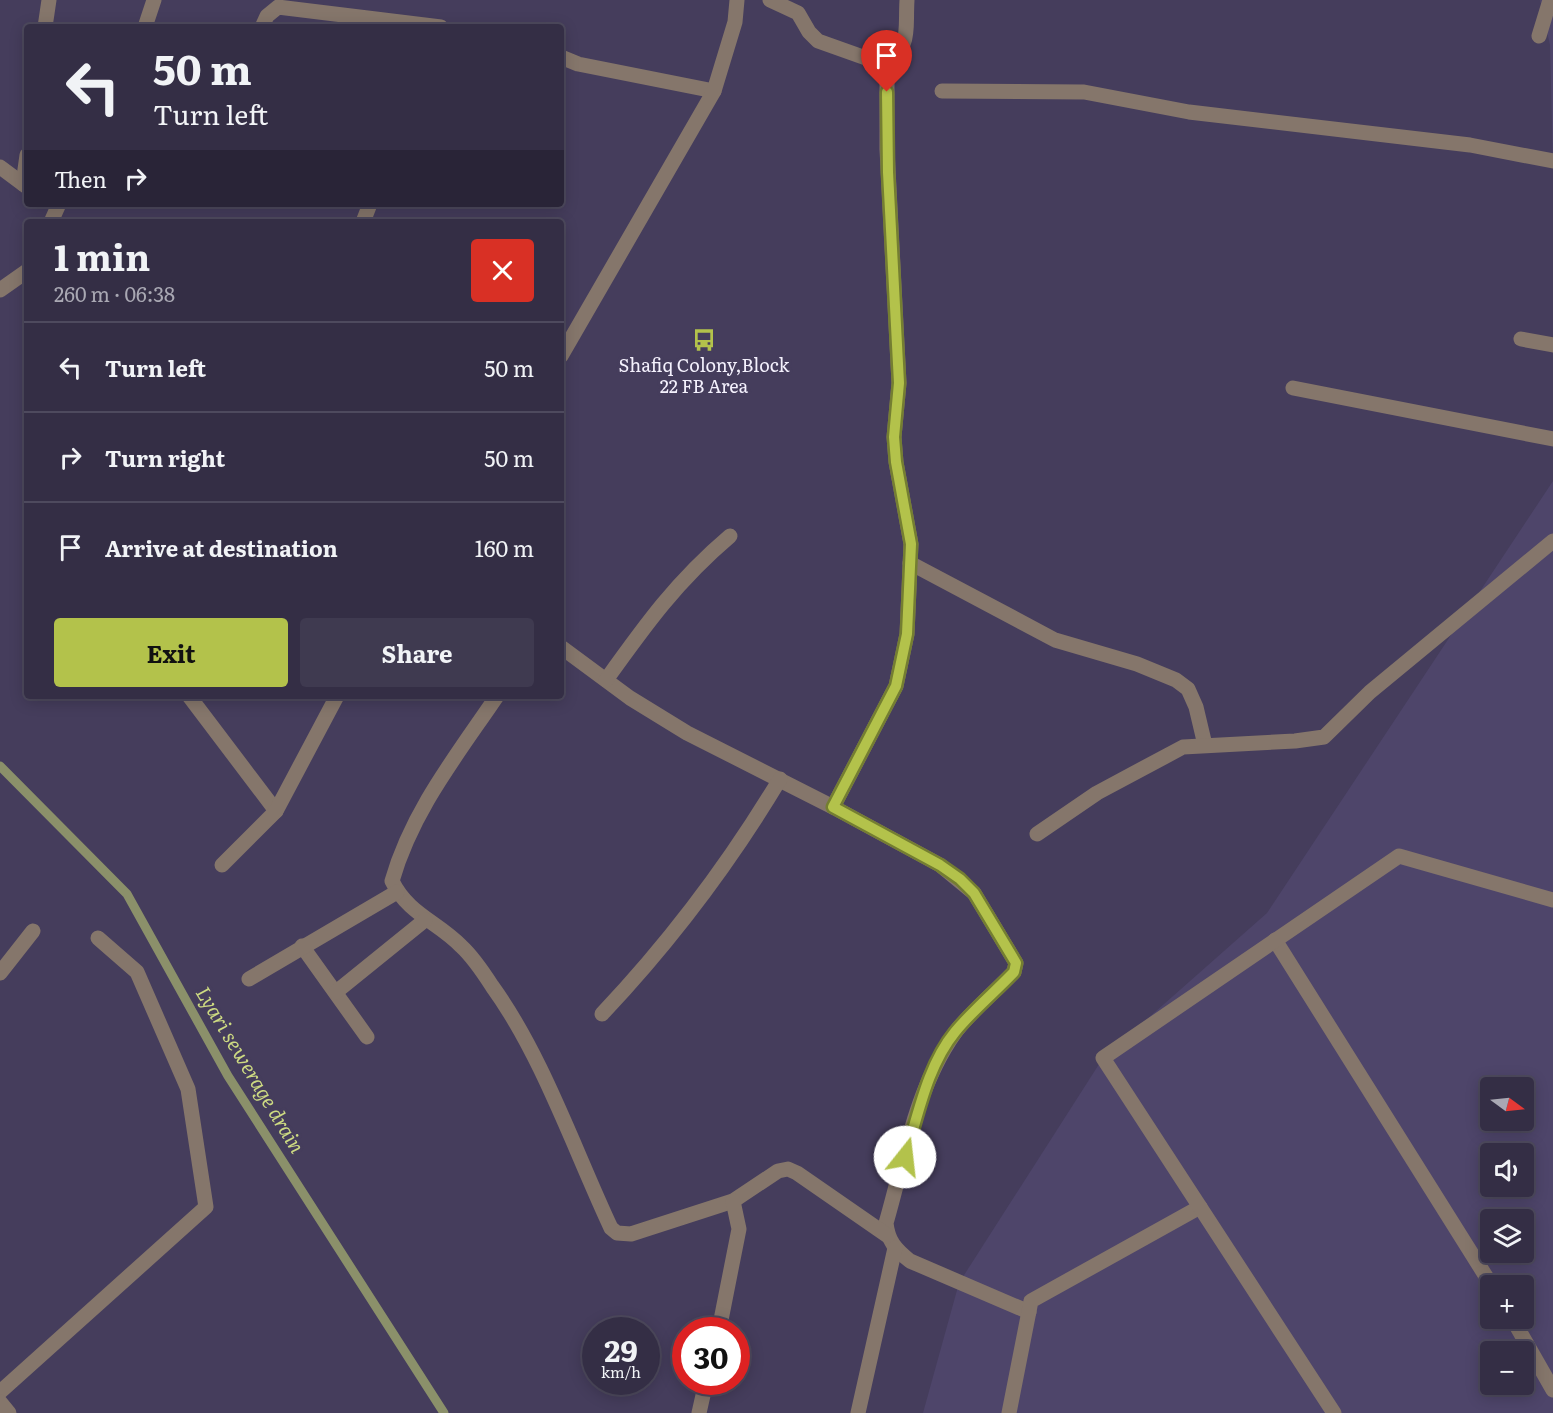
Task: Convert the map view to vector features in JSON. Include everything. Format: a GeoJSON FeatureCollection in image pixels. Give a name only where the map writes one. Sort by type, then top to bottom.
{"type":"FeatureCollection","features":[{"type":"Feature","properties":{"kind":"street"},"geometry":{"type":"LineString","coordinates":[[45,24],[49,0]]}},
{"type":"Feature","properties":{"kind":"street"},"geometry":{"type":"LineString","coordinates":[[146,24],[154,0]]}},
{"type":"Feature","properties":{"kind":"street"},"geometry":{"type":"LineString","coordinates":[[564,351],[714,91],[735,22],[737,0]]}},
{"type":"Feature","properties":{"kind":"street"},"geometry":{"type":"LineString","coordinates":[[770,0],[798,13],[809,32],[818,41],[884,65],[887,72],[887,149],[899,383],[894,437],[896,462],[911,544],[907,634],[896,686],[833,807]]}},
{"type":"Feature","properties":{"kind":"street"},"geometry":{"type":"LineString","coordinates":[[884,65],[900,53],[904,44],[907,0]]}},
{"type":"Feature","properties":{"kind":"street"},"geometry":{"type":"LineString","coordinates":[[1539,36],[1550,0]]}},
{"type":"Feature","properties":{"kind":"street"},"geometry":{"type":"LineString","coordinates":[[263,24],[267,16],[278,8],[402,24]]}},
{"type":"Feature","properties":{"kind":"street"},"geometry":{"type":"LineString","coordinates":[[564,58],[578,64],[714,91]]}},
{"type":"Feature","properties":{"kind":"street"},"geometry":{"type":"LineString","coordinates":[[942,91],[1084,92],[1189,112],[1470,145],[1553,161]]}},
{"type":"Feature","properties":{"kind":"street"},"geometry":{"type":"LineString","coordinates":[[0,167],[24,185]]}},
{"type":"Feature","properties":{"kind":"street"},"geometry":{"type":"LineString","coordinates":[[0,290],[24,273]]}},
{"type":"Feature","properties":{"kind":"street"},"geometry":{"type":"LineString","coordinates":[[1521,339],[1553,345]]}},
{"type":"Feature","properties":{"kind":"street"},"geometry":{"type":"LineString","coordinates":[[1293,388],[1553,439]]}},
{"type":"Feature","properties":{"kind":"street"},"geometry":{"type":"LineString","coordinates":[[606,680],[659,605],[700,561],[730,536]]}},
{"type":"Feature","properties":{"kind":"street"},"geometry":{"type":"LineString","coordinates":[[1037,834],[1096,793],[1184,747],[1295,741],[1324,737],[1370,692],[1553,541]]}},
{"type":"Feature","properties":{"kind":"street"},"geometry":{"type":"LineString","coordinates":[[910,563],[1055,640],[1137,664],[1176,680],[1188,689],[1196,707],[1205,745]]}},
{"type":"Feature","properties":{"kind":"street"},"geometry":{"type":"LineString","coordinates":[[564,649],[606,680],[687,733],[780,779],[940,865],[960,879],[974,893],[1016,963],[1014,972],[955,1032],[943,1050],[925,1092],[886,1223],[891,1242],[858,1413]]}},
{"type":"Feature","properties":{"kind":"street"},"geometry":{"type":"LineString","coordinates":[[191,699],[276,811]]}},
{"type":"Feature","properties":{"kind":"street"},"geometry":{"type":"LineString","coordinates":[[222,866],[276,811],[335,699]]}},
{"type":"Feature","properties":{"kind":"street"},"geometry":{"type":"LineString","coordinates":[[495,699],[426,800],[411,829],[392,881],[397,892],[425,920],[461,945],[493,987],[535,1058],[611,1228],[617,1233],[631,1234],[733,1201],[767,1177],[788,1169],[797,1173],[891,1242],[910,1261],[1029,1312]]}},
{"type":"Feature","properties":{"kind":"street"},"geometry":{"type":"LineString","coordinates":[[602,1014],[642,971],[693,908],[747,834],[780,779]]}},
{"type":"Feature","properties":{"kind":"street"},"geometry":{"type":"LineString","coordinates":[[1334,1413],[1103,1058],[1399,856],[1553,900]]}},
{"type":"Feature","properties":{"kind":"street"},"geometry":{"type":"LineString","coordinates":[[249,979],[397,892]]}},
{"type":"Feature","properties":{"kind":"street"},"geometry":{"type":"LineString","coordinates":[[336,992],[425,920]]}},
{"type":"Feature","properties":{"kind":"street"},"geometry":{"type":"LineString","coordinates":[[0,973],[33,931]]}},
{"type":"Feature","properties":{"kind":"street"},"geometry":{"type":"LineString","coordinates":[[0,1392],[206,1207],[188,1089],[137,972],[98,938]]}},
{"type":"Feature","properties":{"kind":"street"},"geometry":{"type":"LineString","coordinates":[[1275,940],[1485,1275]]}},
{"type":"Feature","properties":{"kind":"street"},"geometry":{"type":"LineString","coordinates":[[302,946],[367,1037]]}},
{"type":"Feature","properties":{"kind":"street"},"geometry":{"type":"LineString","coordinates":[[722,1317],[739,1229],[733,1201]]}},
{"type":"Feature","properties":{"kind":"street"},"geometry":{"type":"LineString","coordinates":[[1009,1413],[1031,1301],[1200,1207]]}},
{"type":"Feature","properties":{"kind":"street"},"geometry":{"type":"LineString","coordinates":[[1518,1329],[1553,1390]]}},
{"type":"Feature","properties":{"kind":"street"},"geometry":{"type":"LineString","coordinates":[[699,1413],[703,1395]]}},
{"type":"Feature","properties":{"kind":"street"},"geometry":{"type":"LineString","coordinates":[[0,1402],[9,1413]]}},
{"type":"Feature","properties":{"kind":"shaded area"},"geometry":{"type":"Polygon","coordinates":[[[1540,0],[1553,0],[1553,166],[1550,45],[1540,0]]]}},
{"type":"Feature","properties":{"kind":"shaded area"},"geometry":{"type":"Polygon","coordinates":[[[1553,481],[1553,1413],[923,1413],[959,1283],[1103,1058],[1267,913],[1553,481]]]}},
{"type":"Feature","properties":{"kind":"waterway","name":"Lyari sewerage drain"},"geometry":{"type":"LineString","coordinates":[[0,766],[127,894],[228,1076],[444,1413]]}},
{"type":"Feature","properties":{"kind":"place","name":"Shafiq Colony,Block 22 FB Area"},"geometry":{"type":"Point","coordinates":[704,340]}},
{"type":"Feature","properties":{"kind":"route"},"geometry":{"type":"LineString","coordinates":[[887,92],[887,149],[899,383],[894,437],[896,462],[911,544],[907,634],[896,686],[833,807],[940,865],[960,879],[974,893],[1016,963],[1014,972],[955,1032],[943,1050],[925,1092],[905,1157]]}}]}
